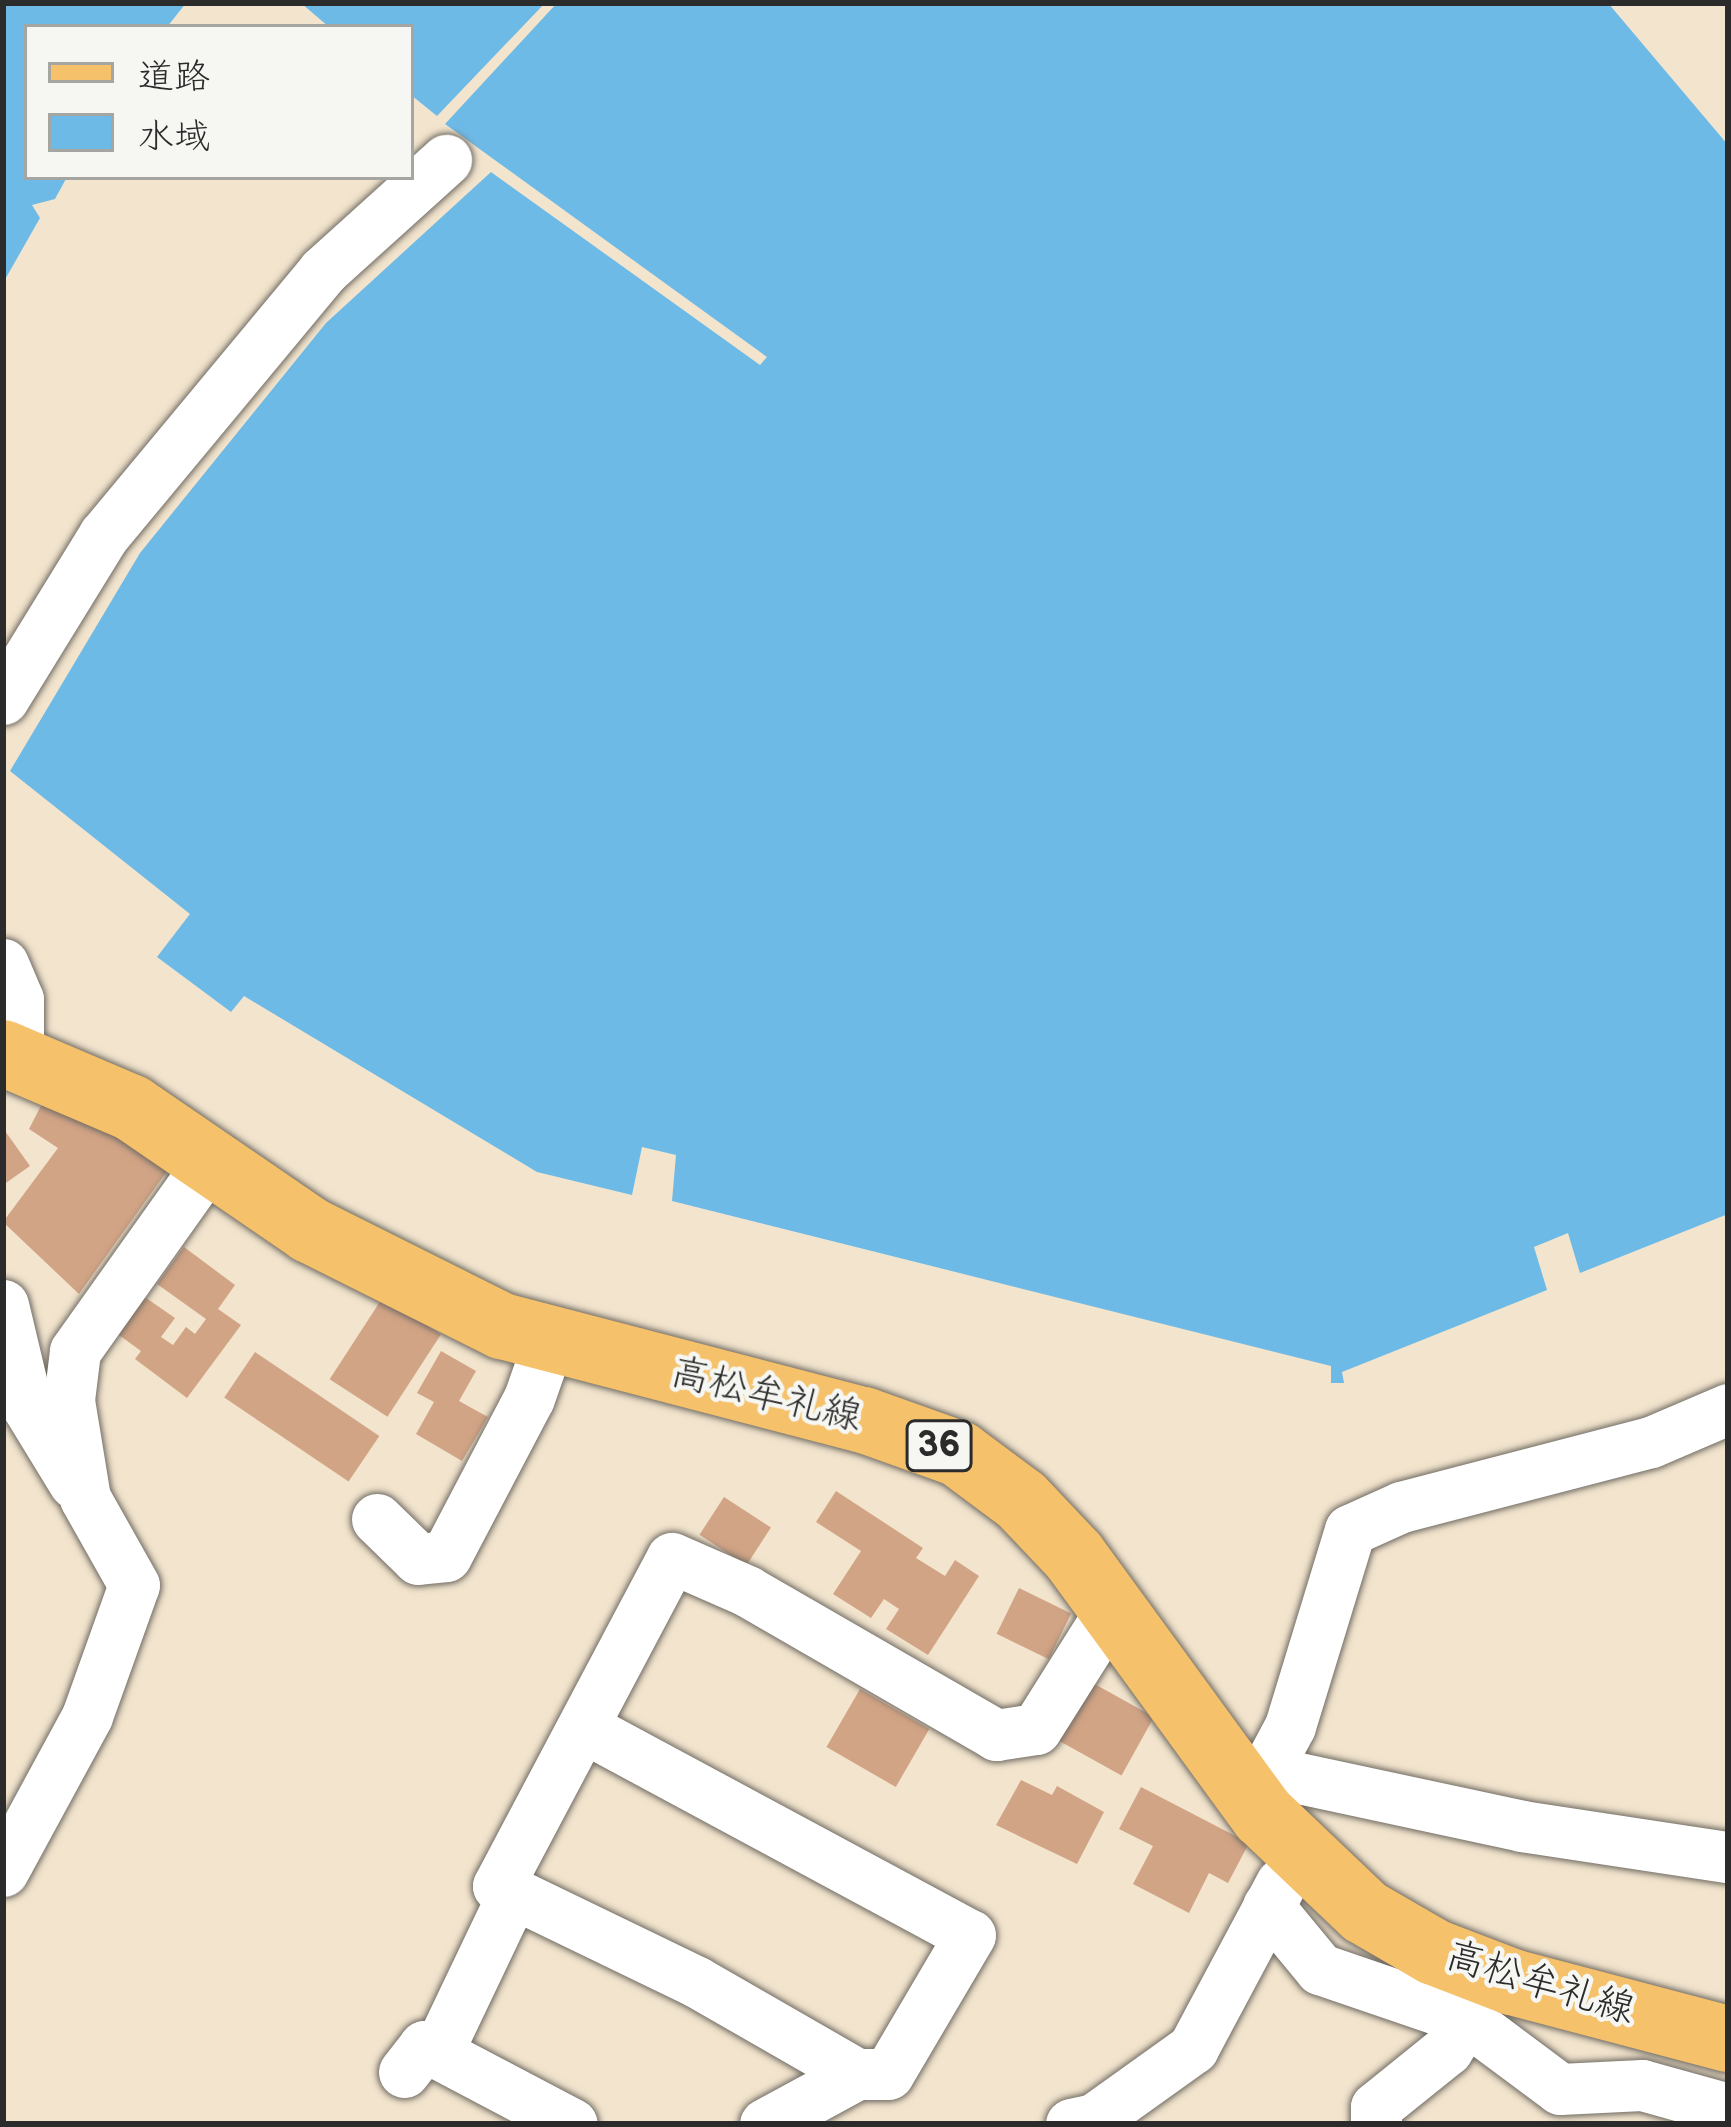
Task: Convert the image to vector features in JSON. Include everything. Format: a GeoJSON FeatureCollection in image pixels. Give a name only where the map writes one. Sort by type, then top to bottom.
{"type":"FeatureCollection","features":[{"type":"Feature","properties":{"kind":"main road","name":"高松牟礼線"},"geometry":{"type":"LineString","coordinates":[[10,1056],[132,1108],[373,1267],[549,1341],[864,1420],[959,1454],[1021,1499],[1253,1778],[1283,1878],[1365,1912],[1434,1952],[1728,2039]]}},
{"type":"Feature","properties":{"kind":"street"},"geometry":{"type":"LineString","coordinates":[[3,699],[118,518],[323,271],[446,160]]}},
{"type":"Feature","properties":{"kind":"street"},"geometry":{"type":"LineString","coordinates":[[3,964],[18,999],[10,1056]]}},
{"type":"Feature","properties":{"kind":"street"},"geometry":{"type":"LineString","coordinates":[[85,1498],[69,1400],[75,1351],[210,1161]]}},
{"type":"Feature","properties":{"kind":"street"},"geometry":{"type":"LineString","coordinates":[[3,1305],[28,1406],[134,1586],[87,1716],[3,1870]]}},
{"type":"Feature","properties":{"kind":"street"},"geometry":{"type":"LineString","coordinates":[[377,1519],[418,1559],[446,1556],[529,1398],[549,1341]]}},
{"type":"Feature","properties":{"kind":"street"},"geometry":{"type":"LineString","coordinates":[[1728,1409],[1651,1442],[1401,1507],[1350,1530],[1290,1726],[1253,1778],[1728,1857]]}},
{"type":"Feature","properties":{"kind":"street"},"geometry":{"type":"LineString","coordinates":[[857,2074],[697,1982],[498,1886],[672,1558],[747,1591],[996,1735],[1036,1729],[1111,1610]]}},
{"type":"Feature","properties":{"kind":"street"},"geometry":{"type":"LineString","coordinates":[[583,1727],[970,1935],[888,2074],[857,2074],[765,2124]]}},
{"type":"Feature","properties":{"kind":"street"},"geometry":{"type":"LineString","coordinates":[[1283,1878],[1303,1955],[1339,1981],[1466,2020],[1560,2089],[1672,2108],[1728,2109]]}},
{"type":"Feature","properties":{"kind":"street"},"geometry":{"type":"LineString","coordinates":[[1070,2124],[1094,2119],[1193,2048],[1283,1878]]}},
{"type":"Feature","properties":{"kind":"street"},"geometry":{"type":"LineString","coordinates":[[513,1894],[421,2063],[572,2124]]}},
{"type":"Feature","properties":{"kind":"street"},"geometry":{"type":"LineString","coordinates":[[1376,2124],[1376,2107],[1447,2050],[1466,2020]]}},
{"type":"Feature","properties":{"kind":"water"},"geometry":{"type":"Polygon","coordinates":[[[3,3],[186,3],[169,24],[24,24],[24,180],[65,180],[55,199],[32,205],[40,218],[3,283],[3,3]]]}},
{"type":"Feature","properties":{"kind":"water"},"geometry":{"type":"Polygon","coordinates":[[[301,3],[545,3],[437,116],[414,97],[414,24],[326,24],[301,3]]]}},
{"type":"Feature","properties":{"kind":"water"},"geometry":{"type":"Polygon","coordinates":[[[557,3],[1608,3],[1728,145],[1728,1214],[1580,1273],[1568,1233],[1534,1247],[1547,1290],[1342,1372],[1344,1383],[1331,1383],[1331,1366],[672,1201],[676,1155],[642,1147],[632,1195],[537,1172],[244,996],[231,1012],[157,957],[190,914],[10,771],[140,553],[326,323],[491,172],[760,365],[767,357],[445,124],[557,3]]]}},
{"type":"Feature","properties":{"kind":"building"},"geometry":{"type":"Polygon","coordinates":[[[44,1100],[175,1160],[79,1294],[3,1222],[58,1148],[29,1129],[44,1100]]]}},
{"type":"Feature","properties":{"kind":"building"},"geometry":{"type":"Polygon","coordinates":[[[3,1128],[30,1166],[3,1185],[3,1128]]]}},
{"type":"Feature","properties":{"kind":"building"},"geometry":{"type":"Polygon","coordinates":[[[184,1247],[235,1285],[218,1309],[241,1325],[187,1398],[135,1359],[141,1351],[112,1330],[139,1293],[175,1318],[161,1337],[173,1345],[186,1327],[195,1334],[206,1319],[157,1284],[184,1247]]]}},
{"type":"Feature","properties":{"kind":"building"},"geometry":{"type":"Polygon","coordinates":[[[383,1297],[441,1335],[387,1417],[330,1379],[383,1297]]]}},
{"type":"Feature","properties":{"kind":"building"},"geometry":{"type":"Polygon","coordinates":[[[441,1351],[476,1371],[459,1401],[488,1417],[462,1461],[416,1434],[434,1402],[417,1393],[441,1351]]]}},
{"type":"Feature","properties":{"kind":"building"},"geometry":{"type":"Polygon","coordinates":[[[255,1352],[379,1436],[349,1481],[224,1398],[255,1352]]]}},
{"type":"Feature","properties":{"kind":"building"},"geometry":{"type":"Polygon","coordinates":[[[836,1491],[923,1548],[916,1558],[945,1576],[955,1560],[979,1576],[928,1655],[886,1629],[899,1609],[884,1599],[871,1618],[833,1594],[861,1551],[816,1522],[836,1491]]]}},
{"type":"Feature","properties":{"kind":"building"},"geometry":{"type":"Polygon","coordinates":[[[724,1497],[771,1527],[746,1565],[699,1535],[724,1497]]]}},
{"type":"Feature","properties":{"kind":"building"},"geometry":{"type":"Polygon","coordinates":[[[1019,1588],[1071,1613],[1049,1659],[997,1634],[1019,1588]]]}},
{"type":"Feature","properties":{"kind":"building"},"geometry":{"type":"Polygon","coordinates":[[[1091,1682],[1154,1717],[1121,1776],[1059,1741],[1091,1682]]]}},
{"type":"Feature","properties":{"kind":"building"},"geometry":{"type":"Polygon","coordinates":[[[860,1689],[929,1729],[896,1787],[826,1747],[860,1689]]]}},
{"type":"Feature","properties":{"kind":"building"},"geometry":{"type":"Polygon","coordinates":[[[1021,1780],[1052,1795],[1057,1786],[1104,1812],[1077,1864],[996,1825],[1021,1780]]]}},
{"type":"Feature","properties":{"kind":"building"},"geometry":{"type":"Polygon","coordinates":[[[1141,1787],[1249,1843],[1228,1883],[1209,1873],[1189,1913],[1133,1884],[1153,1846],[1119,1829],[1141,1787]]]}}]}
